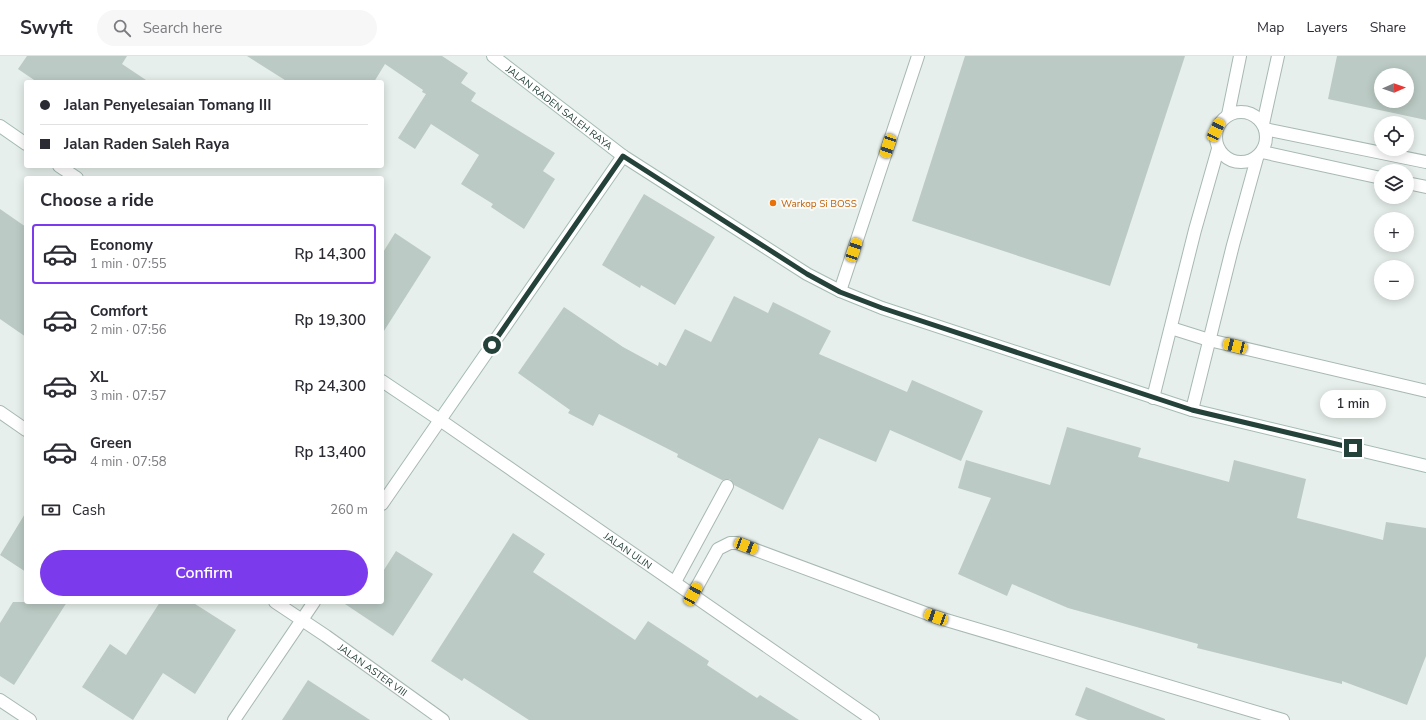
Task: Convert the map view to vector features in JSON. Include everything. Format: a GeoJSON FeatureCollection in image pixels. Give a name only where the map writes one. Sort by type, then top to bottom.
{"type":"FeatureCollection","features":[{"type":"Feature","properties":{"kind":"street","name":"JALAN RADEN SALEH RAYA"},"geometry":{"type":"LineString","coordinates":[[493,56],[623,156],[807,274],[840,292],[882,308],[1192,410],[1426,466]]}},
{"type":"Feature","properties":{"kind":"street"},"geometry":{"type":"LineString","coordinates":[[840,292],[918,56]]}},
{"type":"Feature","properties":{"kind":"street"},"geometry":{"type":"LineString","coordinates":[[1228,115],[1240,56]]}},
{"type":"Feature","properties":{"kind":"street"},"geometry":{"type":"LineString","coordinates":[[1192,410],[1209,340],[1259,155],[1266,141],[1264,126],[1278,56]]}},
{"type":"Feature","properties":{"kind":"street"},"geometry":{"type":"LineString","coordinates":[[1153,398],[1218,149],[1216,130],[1220,121],[1228,115],[1243,111],[1258,117],[1264,126],[1426,162]]}},
{"type":"Feature","properties":{"kind":"street"},"geometry":{"type":"LineString","coordinates":[[0,126],[24,143]]}},
{"type":"Feature","properties":{"kind":"street"},"geometry":{"type":"LineString","coordinates":[[1218,149],[1225,157],[1235,162],[1246,162],[1259,155],[1374,177]]}},
{"type":"Feature","properties":{"kind":"street"},"geometry":{"type":"LineString","coordinates":[[384,501],[623,156]]}},
{"type":"Feature","properties":{"kind":"street"},"geometry":{"type":"LineString","coordinates":[[62,168],[74,176]]}},
{"type":"Feature","properties":{"kind":"street"},"geometry":{"type":"LineString","coordinates":[[1414,184],[1426,187]]}},
{"type":"Feature","properties":{"kind":"street"},"geometry":{"type":"LineString","coordinates":[[1171,328],[1209,340],[1426,391]]}},
{"type":"Feature","properties":{"kind":"street","name":"JALAN ULIN"},"geometry":{"type":"LineString","coordinates":[[384,382],[676,582],[873,720]]}},
{"type":"Feature","properties":{"kind":"street"},"geometry":{"type":"LineString","coordinates":[[0,412],[24,429]]}},
{"type":"Feature","properties":{"kind":"street"},"geometry":{"type":"LineString","coordinates":[[676,582],[727,486]]}},
{"type":"Feature","properties":{"kind":"street"},"geometry":{"type":"LineString","coordinates":[[693,594],[718,549],[730,543],[737,543],[936,617],[1283,720]]}},
{"type":"Feature","properties":{"kind":"street","name":"JALAN ASTER VIII"},"geometry":{"type":"LineString","coordinates":[[278,604],[443,720]]}},
{"type":"Feature","properties":{"kind":"street"},"geometry":{"type":"LineString","coordinates":[[234,720],[313,604]]}},
{"type":"Feature","properties":{"kind":"street"},"geometry":{"type":"LineString","coordinates":[[0,700],[30,720]]}},
{"type":"Feature","properties":{"kind":"building"},"geometry":{"type":"Polygon","coordinates":[[[27,56],[127,56],[122,64],[146,80],[34,80],[18,69],[27,56]]]}},
{"type":"Feature","properties":{"kind":"building"},"geometry":{"type":"Polygon","coordinates":[[[247,56],[442,56],[468,73],[461,83],[476,93],[471,101],[555,153],[543,171],[555,179],[524,229],[491,207],[493,204],[461,184],[479,155],[431,124],[415,149],[398,138],[426,94],[422,92],[423,90],[385,64],[375,80],[285,80],[247,56]]]}},
{"type":"Feature","properties":{"kind":"building"},"geometry":{"type":"Polygon","coordinates":[[[965,56],[1185,56],[1110,286],[912,221],[965,56]]]}},
{"type":"Feature","properties":{"kind":"building"},"geometry":{"type":"Polygon","coordinates":[[[1337,56],[1426,56],[1426,120],[1414,117],[1414,116],[1407,116],[1328,99],[1337,56]]]}},
{"type":"Feature","properties":{"kind":"building"},"geometry":{"type":"Polygon","coordinates":[[[644,194],[715,237],[675,305],[641,285],[640,288],[602,265],[644,194]]]}},
{"type":"Feature","properties":{"kind":"building"},"geometry":{"type":"Polygon","coordinates":[[[0,209],[24,226],[24,336],[0,319],[0,209]]]}},
{"type":"Feature","properties":{"kind":"building"},"geometry":{"type":"Polygon","coordinates":[[[395,233],[431,257],[384,331],[384,251],[395,233]]]}},
{"type":"Feature","properties":{"kind":"building"},"geometry":{"type":"Polygon","coordinates":[[[734,296],[768,313],[773,302],[831,331],[819,354],[907,392],[912,380],[983,411],[961,461],[890,430],[876,462],[819,438],[783,510],[734,485],[730,479],[722,480],[677,457],[678,454],[599,414],[593,426],[568,413],[570,410],[518,373],[564,307],[623,347],[658,366],[659,362],[666,366],[685,329],[711,342],[734,296]]]}},
{"type":"Feature","properties":{"kind":"building"},"geometry":{"type":"Polygon","coordinates":[[[1067,427],[1141,448],[1138,457],[1229,482],[1234,460],[1306,479],[1297,518],[1383,540],[1386,522],[1426,528],[1426,656],[1407,705],[1342,681],[1342,684],[1197,648],[1198,644],[1068,608],[1012,584],[1007,596],[958,574],[991,498],[958,488],[966,460],[1050,485],[1067,427]]]}},
{"type":"Feature","properties":{"kind":"building"},"geometry":{"type":"Polygon","coordinates":[[[24,515],[24,571],[0,555],[24,515]]]}},
{"type":"Feature","properties":{"kind":"building"},"geometry":{"type":"Polygon","coordinates":[[[513,533],[545,554],[533,572],[635,640],[648,621],[709,661],[707,665],[757,698],[760,695],[799,720],[529,720],[464,678],[462,681],[431,661],[513,533]]]}},
{"type":"Feature","properties":{"kind":"building"},"geometry":{"type":"Polygon","coordinates":[[[396,551],[433,574],[393,636],[345,604],[384,604],[384,570],[396,551]]]}},
{"type":"Feature","properties":{"kind":"building"},"geometry":{"type":"Polygon","coordinates":[[[13,602],[24,602],[24,604],[66,604],[14,685],[0,676],[0,623],[13,602]]]}},
{"type":"Feature","properties":{"kind":"building"},"geometry":{"type":"Polygon","coordinates":[[[159,604],[195,604],[236,630],[195,694],[163,673],[133,720],[82,687],[110,644],[126,655],[159,604]]]}},
{"type":"Feature","properties":{"kind":"building"},"geometry":{"type":"Polygon","coordinates":[[[308,680],[370,720],[282,720],[308,680]]]}},
{"type":"Feature","properties":{"kind":"building"},"geometry":{"type":"Polygon","coordinates":[[[1086,687],[1165,720],[1088,720],[1075,715],[1086,687]]]}},
{"type":"Feature","properties":{"kind":"place","name":"Warkop Si BOSS"},"geometry":{"type":"Point","coordinates":[773,203]}},
{"type":"Feature","properties":{"kind":"route"},"geometry":{"type":"LineString","coordinates":[[492,345],[623,156],[807,274],[840,292],[882,308],[1192,410],[1353,448]]}}]}
